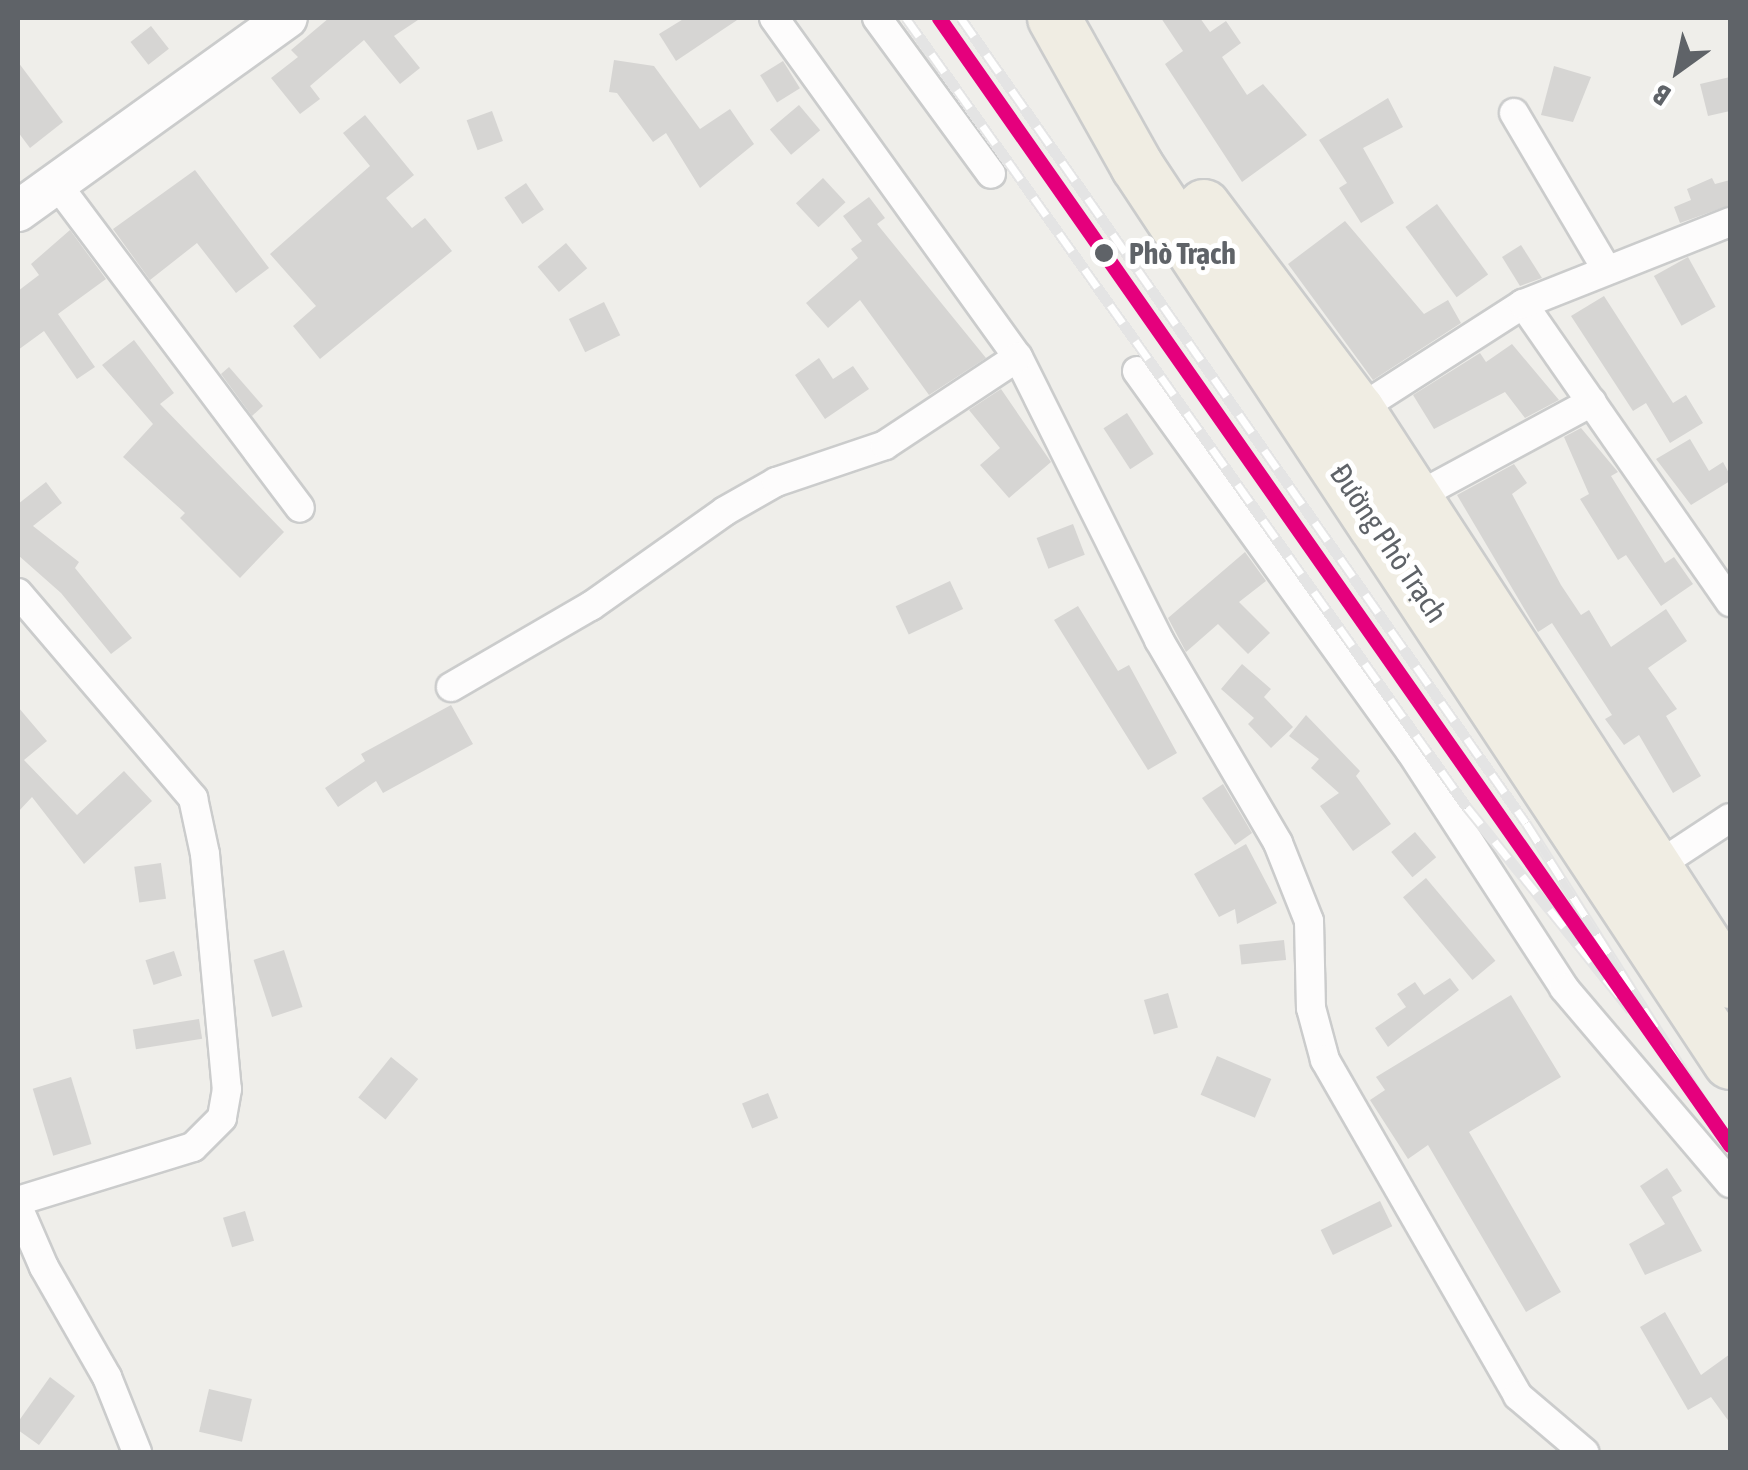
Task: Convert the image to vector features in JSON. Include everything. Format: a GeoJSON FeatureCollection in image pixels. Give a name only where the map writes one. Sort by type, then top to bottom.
{"type":"FeatureCollection","features":[{"type":"Feature","properties":{"kind":"highway","name":"Đường Phò Trạch"},"geometry":{"type":"LineString","coordinates":[[1054,18],[1604,824],[1656,866],[1730,982]]}},
{"type":"Feature","properties":{"kind":"highway","name":"Đường Phò Trạch"},"geometry":{"type":"LineString","coordinates":[[1093,18],[1150,159],[1358,410],[1416,498],[1604,824],[1730,1063]]}},
{"type":"Feature","properties":{"kind":"main road"},"geometry":{"type":"LineString","coordinates":[[19,206],[287,18]]}},
{"type":"Feature","properties":{"kind":"street"},"geometry":{"type":"LineString","coordinates":[[774,18],[1018,357],[1158,640],[1278,844],[1309,921],[1311,1008],[1325,1060],[1518,1396],[1584,1452]]}},
{"type":"Feature","properties":{"kind":"street"},"geometry":{"type":"LineString","coordinates":[[877,18],[991,174]]}},
{"type":"Feature","properties":{"kind":"street"},"geometry":{"type":"LineString","coordinates":[[1514,113],[1606,270]]}},
{"type":"Feature","properties":{"kind":"street"},"geometry":{"type":"LineString","coordinates":[[56,183],[300,508]]}},
{"type":"Feature","properties":{"kind":"street"},"geometry":{"type":"LineString","coordinates":[[1358,410],[1524,304],[1730,222]]}},
{"type":"Feature","properties":{"kind":"street"},"geometry":{"type":"LineString","coordinates":[[1524,304],[1730,602]]}},
{"type":"Feature","properties":{"kind":"street"},"geometry":{"type":"LineString","coordinates":[[450,687],[591,606],[725,511],[776,482],[885,446],[1018,357]]}},
{"type":"Feature","properties":{"kind":"street"},"geometry":{"type":"LineString","coordinates":[[1138,371],[1411,752],[1564,988],[1730,1182]]}},
{"type":"Feature","properties":{"kind":"street"},"geometry":{"type":"LineString","coordinates":[[1416,498],[1592,402]]}},
{"type":"Feature","properties":{"kind":"street"},"geometry":{"type":"LineString","coordinates":[[18,593],[192,798],[205,854],[227,1090],[222,1118],[193,1147],[18,1204],[44,1267],[107,1376],[137,1452]]}},
{"type":"Feature","properties":{"kind":"street"},"geometry":{"type":"LineString","coordinates":[[1656,866],[1730,818]]}},
{"type":"Feature","properties":{"kind":"building"},"geometry":{"type":"Polygon","coordinates":[[[329,18],[421,18],[394,36],[420,68],[400,84],[364,40],[310,86],[320,99],[300,114],[271,78],[298,57],[291,50],[329,18]]]}},
{"type":"Feature","properties":{"kind":"building"},"geometry":{"type":"Polygon","coordinates":[[[685,18],[740,18],[676,61],[659,34],[685,18]]]}},
{"type":"Feature","properties":{"kind":"building"},"geometry":{"type":"Polygon","coordinates":[[[1161,18],[1200,18],[1210,32],[1226,21],[1241,43],[1222,57],[1247,95],[1263,84],[1307,135],[1242,182],[1165,64],[1183,51],[1161,18]]]}},
{"type":"Feature","properties":{"kind":"building"},"geometry":{"type":"Polygon","coordinates":[[[151,26],[169,49],[148,65],[131,42],[151,26]]]}},
{"type":"Feature","properties":{"kind":"building"},"geometry":{"type":"Polygon","coordinates":[[[614,60],[654,66],[700,129],[730,109],[754,144],[700,188],[666,133],[653,142],[617,93],[609,92],[614,60]]]}},
{"type":"Feature","properties":{"kind":"building"},"geometry":{"type":"Polygon","coordinates":[[[783,61],[800,88],[777,102],[760,75],[783,61]]]}},
{"type":"Feature","properties":{"kind":"building"},"geometry":{"type":"Polygon","coordinates":[[[18,62],[63,122],[30,148],[18,132],[18,62]]]}},
{"type":"Feature","properties":{"kind":"building"},"geometry":{"type":"Polygon","coordinates":[[[1554,66],[1591,77],[1573,122],[1541,115],[1554,66]]]}},
{"type":"Feature","properties":{"kind":"building"},"geometry":{"type":"Polygon","coordinates":[[[1730,77],[1730,111],[1708,116],[1700,84],[1730,77]]]}},
{"type":"Feature","properties":{"kind":"building"},"geometry":{"type":"Polygon","coordinates":[[[1388,98],[1403,127],[1363,148],[1394,203],[1361,223],[1339,188],[1347,183],[1319,140],[1388,98]]]}},
{"type":"Feature","properties":{"kind":"building"},"geometry":{"type":"Polygon","coordinates":[[[799,105],[820,130],[791,155],[770,129],[799,105]]]}},
{"type":"Feature","properties":{"kind":"building"},"geometry":{"type":"Polygon","coordinates":[[[492,111],[503,141],[478,150],[467,120],[492,111]]]}},
{"type":"Feature","properties":{"kind":"building"},"geometry":{"type":"Polygon","coordinates":[[[365,115],[414,175],[386,198],[412,228],[425,218],[452,251],[320,359],[293,326],[316,306],[270,254],[370,166],[343,133],[365,115]]]}},
{"type":"Feature","properties":{"kind":"building"},"geometry":{"type":"Polygon","coordinates":[[[195,170],[269,268],[236,293],[197,243],[150,280],[113,229],[195,170]]]}},
{"type":"Feature","properties":{"kind":"building"},"geometry":{"type":"Polygon","coordinates":[[[823,178],[846,202],[818,227],[796,203],[823,178]]]}},
{"type":"Feature","properties":{"kind":"building"},"geometry":{"type":"Polygon","coordinates":[[[1712,178],[1715,184],[1730,180],[1730,205],[1680,223],[1674,207],[1691,200],[1687,189],[1712,178]]]}},
{"type":"Feature","properties":{"kind":"building"},"geometry":{"type":"Polygon","coordinates":[[[526,183],[544,210],[522,224],[504,198],[526,183]]]}},
{"type":"Feature","properties":{"kind":"building"},"geometry":{"type":"Polygon","coordinates":[[[869,197],[885,218],[877,224],[986,358],[929,395],[860,300],[828,328],[806,303],[858,258],[851,249],[862,241],[843,216],[869,197]]]}},
{"type":"Feature","properties":{"kind":"building"},"geometry":{"type":"Polygon","coordinates":[[[1437,204],[1488,274],[1457,297],[1405,227],[1437,204]]]}},
{"type":"Feature","properties":{"kind":"building"},"geometry":{"type":"Polygon","coordinates":[[[1345,221],[1424,314],[1448,300],[1461,323],[1373,380],[1288,264],[1345,221]]]}},
{"type":"Feature","properties":{"kind":"building"},"geometry":{"type":"Polygon","coordinates":[[[70,230],[106,279],[58,314],[95,367],[77,379],[44,331],[18,350],[18,291],[39,275],[31,264],[70,230]]]}},
{"type":"Feature","properties":{"kind":"building"},"geometry":{"type":"Polygon","coordinates":[[[566,243],[587,268],[559,292],[538,267],[566,243]]]}},
{"type":"Feature","properties":{"kind":"building"},"geometry":{"type":"Polygon","coordinates":[[[1521,245],[1542,278],[1520,286],[1502,257],[1521,245]]]}},
{"type":"Feature","properties":{"kind":"building"},"geometry":{"type":"Polygon","coordinates":[[[1688,257],[1716,307],[1682,326],[1654,276],[1688,257]]]}},
{"type":"Feature","properties":{"kind":"building"},"geometry":{"type":"Polygon","coordinates":[[[1604,296],[1673,403],[1686,395],[1703,423],[1670,443],[1646,403],[1633,411],[1571,316],[1604,296]]]}},
{"type":"Feature","properties":{"kind":"building"},"geometry":{"type":"Polygon","coordinates":[[[604,302],[620,335],[585,352],[569,319],[604,302]]]}},
{"type":"Feature","properties":{"kind":"building"},"geometry":{"type":"Polygon","coordinates":[[[134,340],[174,393],[160,404],[284,532],[240,578],[180,518],[185,513],[123,457],[153,424],[102,365],[134,340]]]}},
{"type":"Feature","properties":{"kind":"building"},"geometry":{"type":"Polygon","coordinates":[[[1512,344],[1559,400],[1525,418],[1505,392],[1434,429],[1413,395],[1480,353],[1486,362],[1512,344]]]}},
{"type":"Feature","properties":{"kind":"building"},"geometry":{"type":"Polygon","coordinates":[[[819,358],[833,379],[853,366],[869,389],[825,419],[795,375],[819,358]]]}},
{"type":"Feature","properties":{"kind":"building"},"geometry":{"type":"Polygon","coordinates":[[[229,367],[263,406],[252,416],[221,374],[229,367]]]}},
{"type":"Feature","properties":{"kind":"building"},"geometry":{"type":"Polygon","coordinates":[[[1001,389],[1051,462],[1009,498],[980,465],[1000,448],[969,410],[1001,389]]]}},
{"type":"Feature","properties":{"kind":"building"},"geometry":{"type":"Polygon","coordinates":[[[1127,413],[1154,454],[1130,469],[1104,428],[1127,413]]]}},
{"type":"Feature","properties":{"kind":"building"},"geometry":{"type":"Polygon","coordinates":[[[1581,428],[1618,472],[1611,476],[1665,563],[1674,557],[1693,584],[1661,606],[1626,555],[1618,560],[1580,499],[1589,494],[1564,437],[1581,428]]]}},
{"type":"Feature","properties":{"kind":"building"},"geometry":{"type":"Polygon","coordinates":[[[1690,439],[1709,471],[1723,462],[1730,475],[1730,481],[1691,505],[1656,459],[1690,439]]]}},
{"type":"Feature","properties":{"kind":"building"},"geometry":{"type":"Polygon","coordinates":[[[1514,464],[1527,483],[1512,494],[1561,585],[1581,615],[1589,610],[1611,647],[1666,609],[1687,641],[1648,668],[1677,709],[1666,716],[1701,776],[1673,793],[1639,735],[1624,745],[1605,719],[1612,715],[1552,623],[1538,632],[1457,495],[1514,464]]]}},
{"type":"Feature","properties":{"kind":"building"},"geometry":{"type":"Polygon","coordinates":[[[46,482],[62,503],[33,526],[79,562],[75,568],[132,638],[111,654],[61,593],[18,555],[18,504],[46,482]]]}},
{"type":"Feature","properties":{"kind":"building"},"geometry":{"type":"Polygon","coordinates":[[[1073,524],[1085,555],[1048,569],[1037,538],[1073,524]]]}},
{"type":"Feature","properties":{"kind":"building"},"geometry":{"type":"Polygon","coordinates":[[[1245,552],[1266,581],[1239,602],[1270,633],[1248,654],[1218,624],[1186,652],[1168,618],[1245,552]]]}},
{"type":"Feature","properties":{"kind":"building"},"geometry":{"type":"Polygon","coordinates":[[[950,581],[963,609],[909,634],[896,606],[950,581]]]}},
{"type":"Feature","properties":{"kind":"building"},"geometry":{"type":"Polygon","coordinates":[[[1078,606],[1118,671],[1129,665],[1177,753],[1148,770],[1054,620],[1078,606]]]}},
{"type":"Feature","properties":{"kind":"building"},"geometry":{"type":"Polygon","coordinates":[[[1242,664],[1271,689],[1264,697],[1293,727],[1271,748],[1248,724],[1254,718],[1221,689],[1242,664]]]}},
{"type":"Feature","properties":{"kind":"building"},"geometry":{"type":"Polygon","coordinates":[[[451,705],[473,744],[383,793],[376,781],[338,807],[325,788],[365,761],[361,754],[451,705]]]}},
{"type":"Feature","properties":{"kind":"building"},"geometry":{"type":"Polygon","coordinates":[[[18,707],[47,741],[24,760],[77,815],[124,771],[152,801],[84,864],[32,797],[18,812],[18,707]]]}},
{"type":"Feature","properties":{"kind":"building"},"geometry":{"type":"Polygon","coordinates":[[[1306,715],[1360,771],[1356,776],[1391,824],[1353,851],[1320,806],[1339,793],[1311,768],[1319,759],[1289,736],[1306,715]]]}},
{"type":"Feature","properties":{"kind":"building"},"geometry":{"type":"Polygon","coordinates":[[[1223,784],[1252,833],[1235,845],[1202,798],[1223,784]]]}},
{"type":"Feature","properties":{"kind":"building"},"geometry":{"type":"Polygon","coordinates":[[[1415,832],[1436,857],[1412,877],[1391,852],[1415,832]]]}},
{"type":"Feature","properties":{"kind":"building"},"geometry":{"type":"Polygon","coordinates":[[[1246,844],[1277,903],[1237,924],[1235,909],[1219,917],[1194,874],[1246,844]]]}},
{"type":"Feature","properties":{"kind":"building"},"geometry":{"type":"Polygon","coordinates":[[[161,863],[166,899],[139,902],[134,867],[161,863]]]}},
{"type":"Feature","properties":{"kind":"building"},"geometry":{"type":"Polygon","coordinates":[[[1426,878],[1495,961],[1472,980],[1403,897],[1426,878]]]}},
{"type":"Feature","properties":{"kind":"building"},"geometry":{"type":"Polygon","coordinates":[[[1284,940],[1286,960],[1241,965],[1239,945],[1284,940]]]}},
{"type":"Feature","properties":{"kind":"building"},"geometry":{"type":"Polygon","coordinates":[[[284,950],[303,1007],[272,1017],[254,960],[284,950]]]}},
{"type":"Feature","properties":{"kind":"building"},"geometry":{"type":"Polygon","coordinates":[[[174,951],[182,976],[154,985],[145,960],[174,951]]]}},
{"type":"Feature","properties":{"kind":"building"},"geometry":{"type":"Polygon","coordinates":[[[1450,978],[1459,990],[1388,1047],[1375,1028],[1406,1007],[1397,994],[1415,982],[1424,995],[1450,978]]]}},
{"type":"Feature","properties":{"kind":"building"},"geometry":{"type":"Polygon","coordinates":[[[1168,993],[1178,1028],[1154,1034],[1144,1000],[1168,993]]]}},
{"type":"Feature","properties":{"kind":"building"},"geometry":{"type":"Polygon","coordinates":[[[1511,995],[1561,1077],[1469,1132],[1561,1292],[1526,1312],[1428,1145],[1408,1159],[1370,1100],[1385,1090],[1376,1077],[1511,995]]]}},
{"type":"Feature","properties":{"kind":"building"},"geometry":{"type":"Polygon","coordinates":[[[199,1019],[202,1039],[136,1049],[133,1029],[199,1019]]]}},
{"type":"Feature","properties":{"kind":"building"},"geometry":{"type":"Polygon","coordinates":[[[1217,1056],[1271,1079],[1255,1118],[1201,1095],[1217,1056]]]}},
{"type":"Feature","properties":{"kind":"building"},"geometry":{"type":"Polygon","coordinates":[[[391,1057],[418,1079],[385,1119],[358,1097],[391,1057]]]}},
{"type":"Feature","properties":{"kind":"building"},"geometry":{"type":"Polygon","coordinates":[[[71,1077],[91,1144],[53,1156],[33,1089],[71,1077]]]}},
{"type":"Feature","properties":{"kind":"building"},"geometry":{"type":"Polygon","coordinates":[[[768,1093],[778,1118],[752,1129],[742,1103],[768,1093]]]}},
{"type":"Feature","properties":{"kind":"building"},"geometry":{"type":"Polygon","coordinates":[[[1667,1168],[1682,1191],[1672,1197],[1702,1251],[1645,1275],[1629,1244],[1665,1224],[1640,1186],[1667,1168]]]}},
{"type":"Feature","properties":{"kind":"building"},"geometry":{"type":"Polygon","coordinates":[[[1380,1201],[1392,1226],[1333,1255],[1321,1230],[1380,1201]]]}},
{"type":"Feature","properties":{"kind":"building"},"geometry":{"type":"Polygon","coordinates":[[[245,1211],[254,1241],[232,1247],[223,1218],[245,1211]]]}},
{"type":"Feature","properties":{"kind":"building"},"geometry":{"type":"Polygon","coordinates":[[[1665,1312],[1701,1375],[1730,1354],[1730,1423],[1711,1397],[1688,1410],[1640,1327],[1665,1312]]]}},
{"type":"Feature","properties":{"kind":"building"},"geometry":{"type":"Polygon","coordinates":[[[50,1377],[75,1396],[39,1445],[18,1430],[18,1422],[50,1377]]]}},
{"type":"Feature","properties":{"kind":"building"},"geometry":{"type":"Polygon","coordinates":[[[209,1389],[252,1399],[242,1442],[199,1432],[209,1389]]]}},
{"type":"Feature","properties":{"kind":"railway"},"geometry":{"type":"LineString","coordinates":[[906,18],[1467,807],[1631,1010]]}},
{"type":"Feature","properties":{"kind":"railway"},"geometry":{"type":"LineString","coordinates":[[961,18],[1526,823],[1730,1144]]}},
{"type":"Feature","properties":{"kind":"transit line"},"geometry":{"type":"LineString","coordinates":[[939,18],[1730,1145]]}},
{"type":"Feature","properties":{"kind":"place","name":"Phò Trạch"},"geometry":{"type":"Point","coordinates":[1104,253]}}]}
